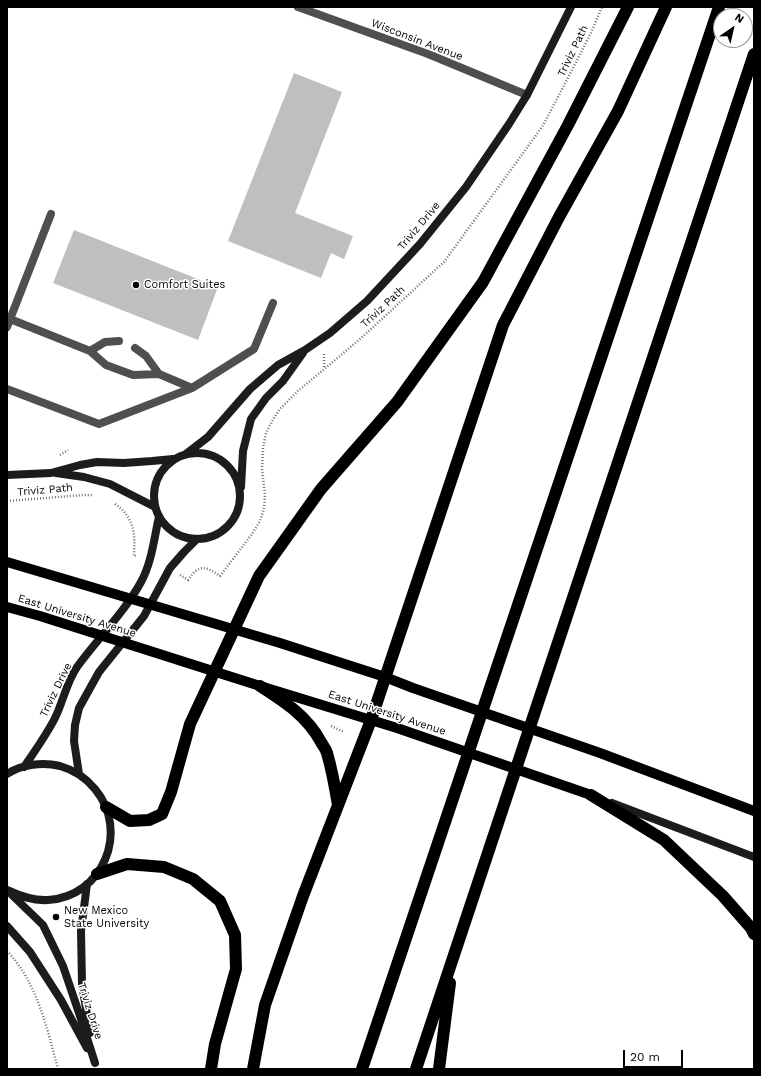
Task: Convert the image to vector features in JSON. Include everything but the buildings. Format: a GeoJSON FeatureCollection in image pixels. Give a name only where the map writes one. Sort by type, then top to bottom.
{"type":"FeatureCollection","features":[{"type":"Feature","properties":{"kind":"highway"},"geometry":{"type":"LineString","coordinates":[[106,807],[130,821],[149,820],[162,814],[171,792],[190,724],[259,576],[321,489],[397,402],[483,282],[568,125],[628,7]]}},
{"type":"Feature","properties":{"kind":"highway"},"geometry":{"type":"LineString","coordinates":[[253,1069],[265,1005],[304,896],[371,720],[503,325],[559,217],[618,111],[666,7]]}},
{"type":"Feature","properties":{"kind":"highway"},"geometry":{"type":"LineString","coordinates":[[362,1069],[719,7]]}},
{"type":"Feature","properties":{"kind":"highway"},"geometry":{"type":"LineString","coordinates":[[416,1069],[754,54]]}},
{"type":"Feature","properties":{"kind":"highway"},"geometry":{"type":"LineString","coordinates":[[260,686],[288,704],[303,717],[313,729],[326,751],[338,806]]}},
{"type":"Feature","properties":{"kind":"highway"},"geometry":{"type":"LineString","coordinates":[[591,795],[664,840],[724,896],[754,934]]}},
{"type":"Feature","properties":{"kind":"highway"},"geometry":{"type":"LineString","coordinates":[[97,874],[127,864],[164,867],[193,879],[220,901],[235,935],[236,969],[215,1044],[211,1069]]}},
{"type":"Feature","properties":{"kind":"highway"},"geometry":{"type":"LineString","coordinates":[[439,1069],[454,956]]}},
{"type":"Feature","properties":{"kind":"main road"},"geometry":{"type":"LineString","coordinates":[[7,562],[280,643],[385,677],[600,753],[754,811]]}},
{"type":"Feature","properties":{"kind":"main road","name":"East University Avenue"},"geometry":{"type":"LineString","coordinates":[[7,607],[397,728],[591,795]]}},
{"type":"Feature","properties":{"kind":"street","name":"Wisconsin Avenue"},"geometry":{"type":"LineString","coordinates":[[298,7],[428,54],[527,95]]}},
{"type":"Feature","properties":{"kind":"street","name":"Triviz Drive"},"geometry":{"type":"LineString","coordinates":[[186,454],[208,437],[242,398],[278,365],[305,350],[330,333],[366,301],[420,244],[466,187],[527,95],[571,7]]}},
{"type":"Feature","properties":{"kind":"street"},"geometry":{"type":"LineString","coordinates":[[51,214],[9,323],[90,351],[106,365],[133,375],[159,374],[192,388]]}},
{"type":"Feature","properties":{"kind":"street"},"geometry":{"type":"LineString","coordinates":[[7,389],[98,424],[192,388],[254,349],[273,303]]}},
{"type":"Feature","properties":{"kind":"street"},"geometry":{"type":"LineString","coordinates":[[90,351],[105,342],[119,341]]}},
{"type":"Feature","properties":{"kind":"street"},"geometry":{"type":"LineString","coordinates":[[135,348],[146,356],[159,374]]}},
{"type":"Feature","properties":{"kind":"street","name":"Triviz Drive"},"geometry":{"type":"LineString","coordinates":[[240,496],[243,451],[250,419],[266,398],[283,381],[305,350]]}},
{"type":"Feature","properties":{"kind":"street"},"geometry":{"type":"LineString","coordinates":[[197,451],[219,458],[228,465],[239,485],[239,507],[235,518],[228,527],[219,534],[208,538],[186,538],[175,534],[159,517],[155,507],[155,485],[159,474],[166,465],[186,454],[197,451]]}},
{"type":"Feature","properties":{"kind":"street"},"geometry":{"type":"LineString","coordinates":[[51,473],[97,462],[124,463],[175,459]]}},
{"type":"Feature","properties":{"kind":"street"},"geometry":{"type":"LineString","coordinates":[[7,475],[51,473],[84,477],[110,484],[155,507]]}},
{"type":"Feature","properties":{"kind":"street","name":"Triviz Drive"},"geometry":{"type":"LineString","coordinates":[[24,767],[54,719],[76,668],[122,611],[142,581],[150,559],[159,517]]}},
{"type":"Feature","properties":{"kind":"street"},"geometry":{"type":"LineString","coordinates":[[79,774],[74,741],[75,725],[80,708],[99,672],[144,616],[170,568],[197,539]]}},
{"type":"Feature","properties":{"kind":"street"},"geometry":{"type":"LineString","coordinates":[[7,890],[20,896],[48,900],[62,898],[76,892],[97,874],[105,862],[111,834],[110,820],[100,794],[79,774],[52,764],[38,764],[8,773]]}},
{"type":"Feature","properties":{"kind":"street","name":"East University Avenue"},"geometry":{"type":"LineString","coordinates":[[591,795],[754,857]]}},
{"type":"Feature","properties":{"kind":"street","name":"Triviz Drive"},"geometry":{"type":"LineString","coordinates":[[87,884],[81,931],[82,984],[96,1066]]}},
{"type":"Feature","properties":{"kind":"street","name":"Triviz Drive"},"geometry":{"type":"LineString","coordinates":[[7,890],[43,925],[63,966],[96,1066]]}},
{"type":"Feature","properties":{"kind":"street"},"geometry":{"type":"LineString","coordinates":[[7,926],[30,952],[61,1000],[96,1066]]}},
{"type":"Feature","properties":{"kind":"path","name":"Triviz Path"},"geometry":{"type":"LineString","coordinates":[[183,577],[188,580],[193,572],[199,569],[208,568],[220,576],[252,534],[260,521],[264,509],[265,495],[262,469],[263,448],[266,433],[272,421],[280,409],[298,391],[359,340],[444,262],[542,127],[591,33],[602,7]]}},
{"type":"Feature","properties":{"kind":"path","name":"Triviz Path"},"geometry":{"type":"LineString","coordinates":[[7,501],[84,495]]}},
{"type":"Feature","properties":{"kind":"path"},"geometry":{"type":"LineString","coordinates":[[113,503],[124,512],[130,521],[134,529],[134,556],[140,556]]}},
{"type":"Feature","properties":{"kind":"path"},"geometry":{"type":"LineString","coordinates":[[7,951],[24,973],[37,999],[58,1069]]}},
{"type":"Feature","properties":{"kind":"place","name":"Comfort Suites"},"geometry":{"type":"Point","coordinates":[136,285]}},
{"type":"Feature","properties":{"kind":"place","name":"New Mexico State University"},"geometry":{"type":"Point","coordinates":[56,917]}}]}
